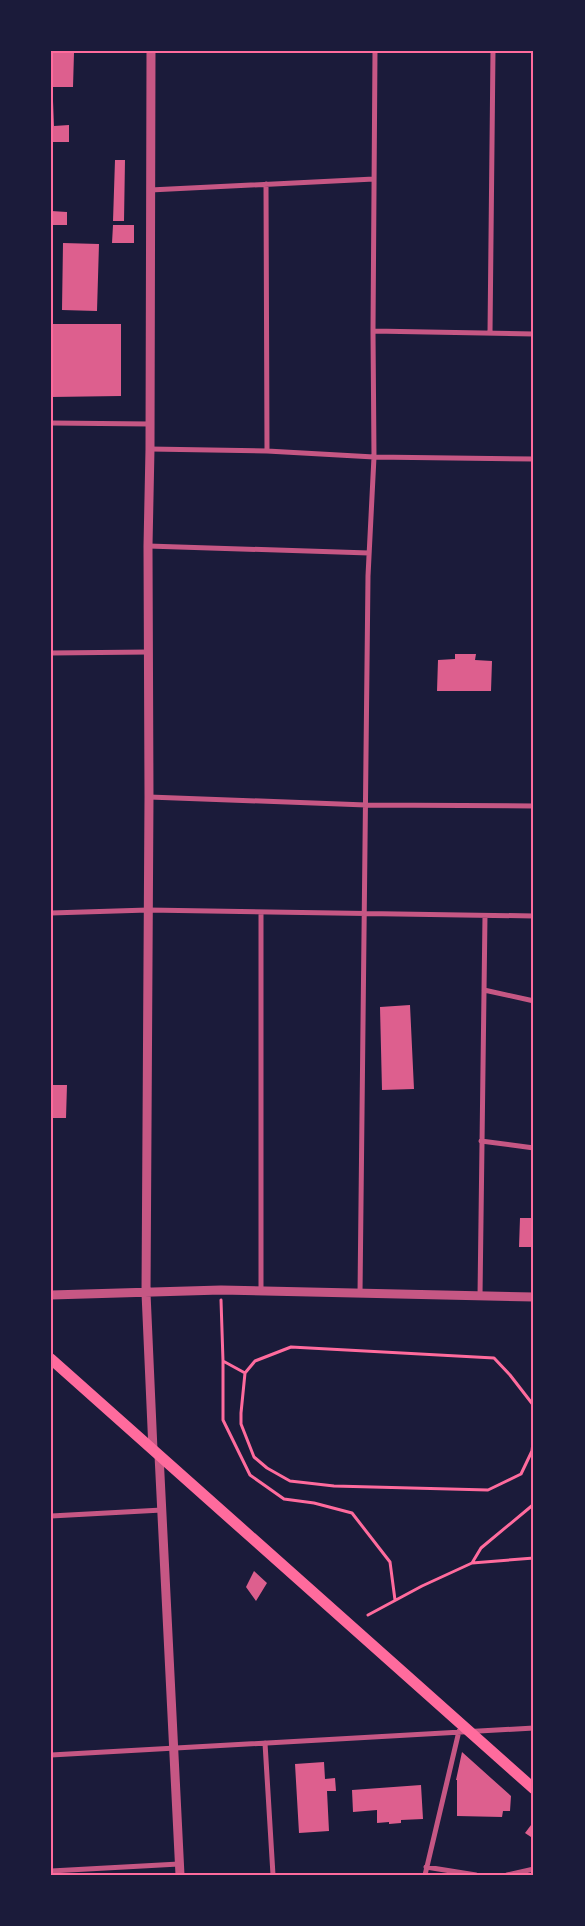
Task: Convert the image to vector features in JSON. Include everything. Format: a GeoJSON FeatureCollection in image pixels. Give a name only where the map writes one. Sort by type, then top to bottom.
{"type":"FeatureCollection","features":[{"type":"Feature","properties":{"kind":"main road"},"geometry":{"type":"LineString","coordinates":[[51,1359],[464,1731],[534,1789]]}},
{"type":"Feature","properties":{"kind":"street"},"geometry":{"type":"LineString","coordinates":[[151,51],[146,1293],[156,1452],[162,1510],[180,1875]]}},
{"type":"Feature","properties":{"kind":"street"},"geometry":{"type":"LineString","coordinates":[[360,1294],[369,553],[374,457],[372,331],[374,51]]}},
{"type":"Feature","properties":{"kind":"street"},"geometry":{"type":"LineString","coordinates":[[490,333],[493,51]]}},
{"type":"Feature","properties":{"kind":"street"},"geometry":{"type":"LineString","coordinates":[[150,190],[374,179]]}},
{"type":"Feature","properties":{"kind":"street"},"geometry":{"type":"LineString","coordinates":[[266,184],[267,451]]}},
{"type":"Feature","properties":{"kind":"street"},"geometry":{"type":"LineString","coordinates":[[372,331],[534,334]]}},
{"type":"Feature","properties":{"kind":"street"},"geometry":{"type":"LineString","coordinates":[[51,423],[150,424]]}},
{"type":"Feature","properties":{"kind":"street"},"geometry":{"type":"LineString","coordinates":[[150,449],[267,451],[374,457],[534,459]]}},
{"type":"Feature","properties":{"kind":"street"},"geometry":{"type":"LineString","coordinates":[[148,546],[369,553]]}},
{"type":"Feature","properties":{"kind":"street"},"geometry":{"type":"LineString","coordinates":[[51,653],[149,652]]}},
{"type":"Feature","properties":{"kind":"street"},"geometry":{"type":"LineString","coordinates":[[149,797],[366,805],[534,806]]}},
{"type":"Feature","properties":{"kind":"street"},"geometry":{"type":"LineString","coordinates":[[51,913],[148,910],[534,916]]}},
{"type":"Feature","properties":{"kind":"street"},"geometry":{"type":"LineString","coordinates":[[261,912],[261,1291]]}},
{"type":"Feature","properties":{"kind":"street"},"geometry":{"type":"LineString","coordinates":[[480,1296],[485,916]]}},
{"type":"Feature","properties":{"kind":"street"},"geometry":{"type":"LineString","coordinates":[[484,990],[534,1001]]}},
{"type":"Feature","properties":{"kind":"street"},"geometry":{"type":"LineString","coordinates":[[481,1142],[534,1148]]}},
{"type":"Feature","properties":{"kind":"street"},"geometry":{"type":"LineString","coordinates":[[51,1295],[221,1290],[534,1297]]}},
{"type":"Feature","properties":{"kind":"street"},"geometry":{"type":"LineString","coordinates":[[51,1516],[162,1510]]}},
{"type":"Feature","properties":{"kind":"street"},"geometry":{"type":"LineString","coordinates":[[51,1755],[534,1728]]}},
{"type":"Feature","properties":{"kind":"street"},"geometry":{"type":"LineString","coordinates":[[425,1875],[464,1731]]}},
{"type":"Feature","properties":{"kind":"street"},"geometry":{"type":"LineString","coordinates":[[265,1743],[273,1875]]}},
{"type":"Feature","properties":{"kind":"street"},"geometry":{"type":"LineString","coordinates":[[51,1871],[179,1864]]}},
{"type":"Feature","properties":{"kind":"street"},"geometry":{"type":"LineString","coordinates":[[426,1867],[476,1875]]}},
{"type":"Feature","properties":{"kind":"street"},"geometry":{"type":"LineString","coordinates":[[507,1875],[534,1868]]}},
{"type":"Feature","properties":{"kind":"path"},"geometry":{"type":"LineString","coordinates":[[221,1290],[223,1420],[250,1475],[284,1500],[314,1503],[352,1513],[390,1562],[396,1600]]}},
{"type":"Feature","properties":{"kind":"path"},"geometry":{"type":"LineString","coordinates":[[534,1406],[494,1358],[291,1347],[255,1361],[245,1373],[241,1413],[242,1424],[254,1457],[267,1468],[290,1481],[334,1486],[488,1490],[521,1474],[532,1451],[534,1434]]}},
{"type":"Feature","properties":{"kind":"path"},"geometry":{"type":"LineString","coordinates":[[223,1361],[245,1373]]}},
{"type":"Feature","properties":{"kind":"path"},"geometry":{"type":"LineString","coordinates":[[472,1563],[481,1548],[534,1504]]}},
{"type":"Feature","properties":{"kind":"path"},"geometry":{"type":"LineString","coordinates":[[368,1615],[472,1563],[534,1558]]}},
{"type":"Feature","properties":{"kind":"building"},"geometry":{"type":"Polygon","coordinates":[[[51,53],[74,53],[73,87],[51,87],[51,53]]]}},
{"type":"Feature","properties":{"kind":"building"},"geometry":{"type":"Polygon","coordinates":[[[51,100],[53,101],[54,126],[69,125],[69,142],[51,142],[51,100]]]}},
{"type":"Feature","properties":{"kind":"building"},"geometry":{"type":"Polygon","coordinates":[[[115,160],[125,160],[124,221],[113,221],[115,160]]]}},
{"type":"Feature","properties":{"kind":"building"},"geometry":{"type":"Polygon","coordinates":[[[51,211],[67,212],[67,225],[51,225],[51,211]]]}},
{"type":"Feature","properties":{"kind":"building"},"geometry":{"type":"Polygon","coordinates":[[[113,225],[134,225],[134,243],[112,243],[113,225]]]}},
{"type":"Feature","properties":{"kind":"building"},"geometry":{"type":"Polygon","coordinates":[[[63,243],[99,244],[97,311],[62,310],[63,243]]]}},
{"type":"Feature","properties":{"kind":"building"},"geometry":{"type":"Polygon","coordinates":[[[51,324],[121,324],[121,396],[51,397],[51,324]]]}},
{"type":"Feature","properties":{"kind":"building"},"geometry":{"type":"Polygon","coordinates":[[[455,654],[476,654],[475,660],[492,661],[491,691],[437,691],[438,660],[455,659],[455,654]]]}},
{"type":"Feature","properties":{"kind":"building"},"geometry":{"type":"Polygon","coordinates":[[[410,1005],[414,1089],[382,1090],[380,1007],[410,1005]]]}},
{"type":"Feature","properties":{"kind":"building"},"geometry":{"type":"Polygon","coordinates":[[[51,1085],[67,1085],[66,1118],[51,1118],[51,1085]]]}},
{"type":"Feature","properties":{"kind":"building"},"geometry":{"type":"Polygon","coordinates":[[[520,1218],[534,1218],[534,1247],[519,1247],[520,1218]]]}},
{"type":"Feature","properties":{"kind":"building"},"geometry":{"type":"Polygon","coordinates":[[[254,1571],[267,1583],[256,1601],[246,1587],[254,1571]]]}},
{"type":"Feature","properties":{"kind":"building"},"geometry":{"type":"Polygon","coordinates":[[[462,1752],[511,1796],[510,1811],[503,1811],[502,1817],[457,1816],[456,1780],[462,1752]]]}},
{"type":"Feature","properties":{"kind":"building"},"geometry":{"type":"Polygon","coordinates":[[[324,1762],[325,1779],[335,1778],[336,1791],[327,1791],[329,1831],[299,1833],[295,1764],[324,1762]]]}},
{"type":"Feature","properties":{"kind":"building"},"geometry":{"type":"Polygon","coordinates":[[[421,1785],[423,1819],[401,1820],[401,1823],[377,1823],[377,1810],[353,1812],[352,1790],[421,1785]]]}},
{"type":"Feature","properties":{"kind":"building"},"geometry":{"type":"Polygon","coordinates":[[[534,1821],[534,1839],[525,1833],[534,1821]]]}}]}
